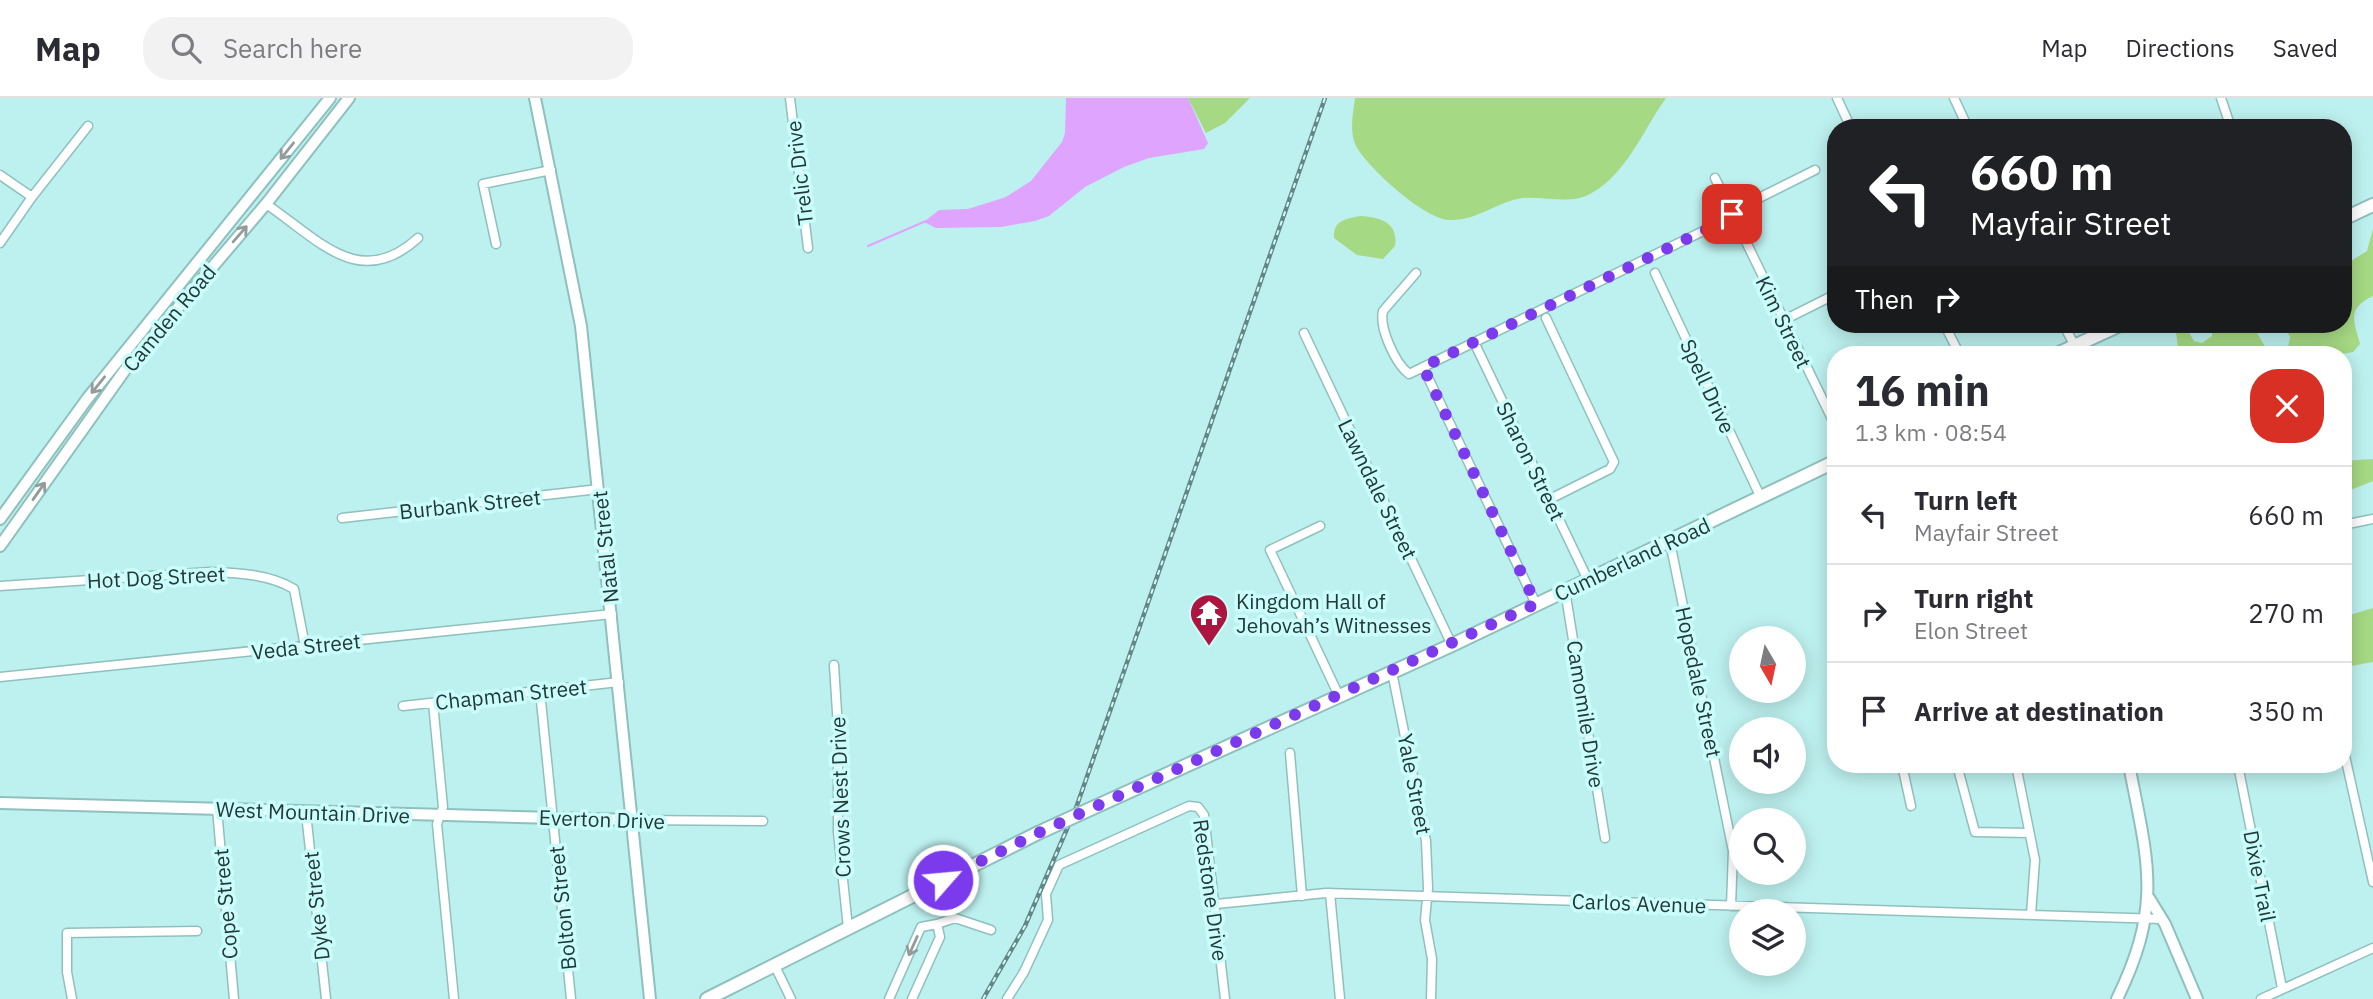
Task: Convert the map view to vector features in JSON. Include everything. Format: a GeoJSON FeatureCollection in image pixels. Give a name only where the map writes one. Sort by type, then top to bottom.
{"type":"FeatureCollection","features":[{"type":"Feature","properties":{"kind":"main road"},"geometry":{"type":"LineString","coordinates":[[2352,215],[2373,205]]}},
{"type":"Feature","properties":{"kind":"main road"},"geometry":{"type":"LineString","coordinates":[[2085,346],[2107,333]]}},
{"type":"Feature","properties":{"kind":"main road","name":"Cumberland Road"},"geometry":{"type":"LineString","coordinates":[[707,999],[1038,833],[1452,645],[1827,465]]}},
{"type":"Feature","properties":{"kind":"street","name":"Camden Road"},"geometry":{"type":"LineString","coordinates":[[0,519],[87,399],[330,98]]}},
{"type":"Feature","properties":{"kind":"street","name":"Camden Road"},"geometry":{"type":"LineString","coordinates":[[0,546],[125,370],[266,204],[349,98]]}},
{"type":"Feature","properties":{"kind":"street","name":"Natal Street"},"geometry":{"type":"LineString","coordinates":[[535,98],[581,326],[650,999]]}},
{"type":"Feature","properties":{"kind":"street","name":"Trelic Drive"},"geometry":{"type":"LineString","coordinates":[[790,98],[808,248]]}},
{"type":"Feature","properties":{"kind":"street"},"geometry":{"type":"LineString","coordinates":[[1954,98],[1964,119]]}},
{"type":"Feature","properties":{"kind":"street"},"geometry":{"type":"LineString","coordinates":[[2221,98],[2228,119]]}},
{"type":"Feature","properties":{"kind":"street"},"geometry":{"type":"LineString","coordinates":[[1841,99],[1848,119]]}},
{"type":"Feature","properties":{"kind":"street"},"geometry":{"type":"LineString","coordinates":[[0,243],[88,126]]}},
{"type":"Feature","properties":{"kind":"street"},"geometry":{"type":"LineString","coordinates":[[496,244],[483,184],[551,170]]}},
{"type":"Feature","properties":{"kind":"street"},"geometry":{"type":"LineString","coordinates":[[1416,273],[1382,311],[1382,323],[1405,372],[1409,374],[1730,218],[1735,210],[1815,170]]}},
{"type":"Feature","properties":{"kind":"street"},"geometry":{"type":"LineString","coordinates":[[0,175],[32,197]]}},
{"type":"Feature","properties":{"kind":"street","name":"Kim Street"},"geometry":{"type":"LineString","coordinates":[[1715,178],[1827,408]]}},
{"type":"Feature","properties":{"kind":"street"},"geometry":{"type":"LineString","coordinates":[[266,204],[324,245],[367,263],[395,257],[418,238]]}},
{"type":"Feature","properties":{"kind":"street","name":"Spell Drive"},"geometry":{"type":"LineString","coordinates":[[1655,273],[1761,498]]}},
{"type":"Feature","properties":{"kind":"street"},"geometry":{"type":"LineString","coordinates":[[1784,320],[1827,298]]}},
{"type":"Feature","properties":{"kind":"street"},"geometry":{"type":"LineString","coordinates":[[1546,318],[1614,463],[1610,470],[1550,499]]}},
{"type":"Feature","properties":{"kind":"street","name":"Lawndale Street"},"geometry":{"type":"LineString","coordinates":[[1304,333],[1452,645]]}},
{"type":"Feature","properties":{"kind":"street","name":"Sharon Street"},"geometry":{"type":"LineString","coordinates":[[1474,342],[1588,580]]}},
{"type":"Feature","properties":{"kind":"street"},"geometry":{"type":"LineString","coordinates":[[1423,367],[1536,604]]}},
{"type":"Feature","properties":{"kind":"street","name":"Burbank Street"},"geometry":{"type":"LineString","coordinates":[[342,518],[599,489]]}},
{"type":"Feature","properties":{"kind":"street"},"geometry":{"type":"LineString","coordinates":[[2352,523],[2373,519]]}},
{"type":"Feature","properties":{"kind":"street"},"geometry":{"type":"LineString","coordinates":[[1320,526],[1270,550],[1339,696]]}},
{"type":"Feature","properties":{"kind":"street","name":"Hopedale Street"},"geometry":{"type":"LineString","coordinates":[[1670,542],[1733,851],[1731,899]]}},
{"type":"Feature","properties":{"kind":"street","name":"Hot Dog Street"},"geometry":{"type":"LineString","coordinates":[[0,586],[210,572],[241,574],[282,582],[294,589],[305,646]]}},
{"type":"Feature","properties":{"kind":"street","name":"Camomile Drive"},"geometry":{"type":"LineString","coordinates":[[1565,590],[1605,838]]}},
{"type":"Feature","properties":{"kind":"street","name":"Veda Street"},"geometry":{"type":"LineString","coordinates":[[0,677],[612,614]]}},
{"type":"Feature","properties":{"kind":"street","name":"Crows Nest Drive"},"geometry":{"type":"LineString","coordinates":[[834,666],[838,728],[838,832],[848,928]]}},
{"type":"Feature","properties":{"kind":"street","name":"Yale Street"},"geometry":{"type":"LineString","coordinates":[[1392,672],[1426,841],[1426,931],[1433,967],[1432,999]]}},
{"type":"Feature","properties":{"kind":"street","name":"Chapman Street"},"geometry":{"type":"LineString","coordinates":[[403,706],[619,682]]}},
{"type":"Feature","properties":{"kind":"street","name":"Bolton Street"},"geometry":{"type":"LineString","coordinates":[[540,691],[571,999]]}},
{"type":"Feature","properties":{"kind":"street"},"geometry":{"type":"LineString","coordinates":[[433,703],[443,807],[440,815]]}},
{"type":"Feature","properties":{"kind":"street"},"geometry":{"type":"LineString","coordinates":[[1290,753],[1302,895]]}},
{"type":"Feature","properties":{"kind":"street"},"geometry":{"type":"LineString","coordinates":[[1904,773],[1911,806]]}},
{"type":"Feature","properties":{"kind":"street"},"geometry":{"type":"LineString","coordinates":[[1959,773],[1975,832],[2029,833]]}},
{"type":"Feature","properties":{"kind":"street"},"geometry":{"type":"LineString","coordinates":[[2017,773],[2035,860],[2031,914]]}},
{"type":"Feature","properties":{"kind":"street"},"geometry":{"type":"LineString","coordinates":[[2117,999],[2138,950],[2149,898],[2148,869],[2130,773]]}},
{"type":"Feature","properties":{"kind":"street","name":"Dixie Trail"},"geometry":{"type":"LineString","coordinates":[[2240,773],[2281,988]]}},
{"type":"Feature","properties":{"kind":"street"},"geometry":{"type":"LineString","coordinates":[[2349,773],[2373,882]]}},
{"type":"Feature","properties":{"kind":"street","name":"West Mountain Drive"},"geometry":{"type":"LineString","coordinates":[[0,803],[440,815],[437,824],[454,999]]}},
{"type":"Feature","properties":{"kind":"street","name":"Redstone Drive"},"geometry":{"type":"LineString","coordinates":[[1007,999],[1024,972],[1048,920],[1046,894],[1059,865],[1189,806],[1198,807],[1204,815],[1225,999]]}},
{"type":"Feature","properties":{"kind":"street","name":"Cope Street"},"geometry":{"type":"LineString","coordinates":[[216,809],[234,999]]}},
{"type":"Feature","properties":{"kind":"street","name":"Dyke Street"},"geometry":{"type":"LineString","coordinates":[[306,813],[326,999]]}},
{"type":"Feature","properties":{"kind":"street","name":"Everton Drive"},"geometry":{"type":"LineString","coordinates":[[440,815],[764,821]]}},
{"type":"Feature","properties":{"kind":"street"},"geometry":{"type":"LineString","coordinates":[[1330,893],[1340,999]]}},
{"type":"Feature","properties":{"kind":"street","name":"Carlos Avenue"},"geometry":{"type":"LineString","coordinates":[[1216,904],[1330,893],[1729,906]]}},
{"type":"Feature","properties":{"kind":"street"},"geometry":{"type":"LineString","coordinates":[[2149,898],[2162,919],[2197,999]]}},
{"type":"Feature","properties":{"kind":"street","name":"Carlos Avenue"},"geometry":{"type":"LineString","coordinates":[[1806,908],[2162,919]]}},
{"type":"Feature","properties":{"kind":"street"},"geometry":{"type":"LineString","coordinates":[[889,999],[921,927],[955,918],[991,930]]}},
{"type":"Feature","properties":{"kind":"street"},"geometry":{"type":"LineString","coordinates":[[912,999],[940,936],[937,924]]}},
{"type":"Feature","properties":{"kind":"street"},"geometry":{"type":"LineString","coordinates":[[72,999],[67,972],[67,933],[197,931]]}},
{"type":"Feature","properties":{"kind":"street"},"geometry":{"type":"LineString","coordinates":[[2261,999],[2373,948]]}},
{"type":"Feature","properties":{"kind":"street"},"geometry":{"type":"LineString","coordinates":[[775,965],[791,999]]}},
{"type":"Feature","properties":{"kind":"green space"},"geometry":{"type":"Polygon","coordinates":[[[1188,98],[1250,98],[1225,123],[1206,133],[1188,98]]]}},
{"type":"Feature","properties":{"kind":"green space"},"geometry":{"type":"Polygon","coordinates":[[[1355,98],[1666,98],[1624,163],[1614,175],[1590,194],[1565,200],[1522,198],[1469,218],[1450,220],[1426,212],[1412,202],[1384,179],[1362,155],[1353,135],[1355,98]]]}},
{"type":"Feature","properties":{"kind":"green space"},"geometry":{"type":"Polygon","coordinates":[[[1360,216],[1386,222],[1394,231],[1395,246],[1383,259],[1357,255],[1334,238],[1338,224],[1360,216]]]}},
{"type":"Feature","properties":{"kind":"green space"},"geometry":{"type":"Polygon","coordinates":[[[2373,229],[2373,296],[2359,306],[2354,316],[2360,344],[2352,352],[2352,346],[2288,346],[2288,333],[2352,333],[2352,260],[2367,251],[2373,229]]]}},
{"type":"Feature","properties":{"kind":"green space"},"geometry":{"type":"Polygon","coordinates":[[[2176,333],[2189,333],[2194,341],[2202,343],[2212,336],[2212,333],[2257,333],[2265,346],[2178,346],[2176,333]]]}},
{"type":"Feature","properties":{"kind":"green space"},"geometry":{"type":"Polygon","coordinates":[[[2373,459],[2373,481],[2352,489],[2352,460],[2373,459]]]}},
{"type":"Feature","properties":{"kind":"green space"},"geometry":{"type":"Polygon","coordinates":[[[2373,608],[2373,662],[2352,666],[2352,614],[2373,608]]]}},
{"type":"Feature","properties":{"kind":"shaded area"},"geometry":{"type":"Polygon","coordinates":[[[1066,98],[1188,98],[1208,143],[1204,149],[1149,158],[1124,167],[1085,187],[1049,216],[1035,221],[1001,227],[936,228],[924,222],[939,210],[968,209],[1006,197],[1031,181],[1062,142],[1065,133],[1066,98]]]}},
{"type":"Feature","properties":{"kind":"waterway"},"geometry":{"type":"LineString","coordinates":[[868,246],[926,221]]}},
{"type":"Feature","properties":{"kind":"railway"},"geometry":{"type":"LineString","coordinates":[[983,999],[1025,926],[1076,808],[1325,98]]}},
{"type":"Feature","properties":{"kind":"place","name":"Kingdom Hall of Jehovah’s Witnesses"},"geometry":{"type":"Point","coordinates":[1209,647]}},
{"type":"Feature","properties":{"kind":"route"},"geometry":{"type":"LineString","coordinates":[[943,880],[1038,833],[1452,645],[1536,604],[1423,367],[1730,218],[1732,214]]}}]}
